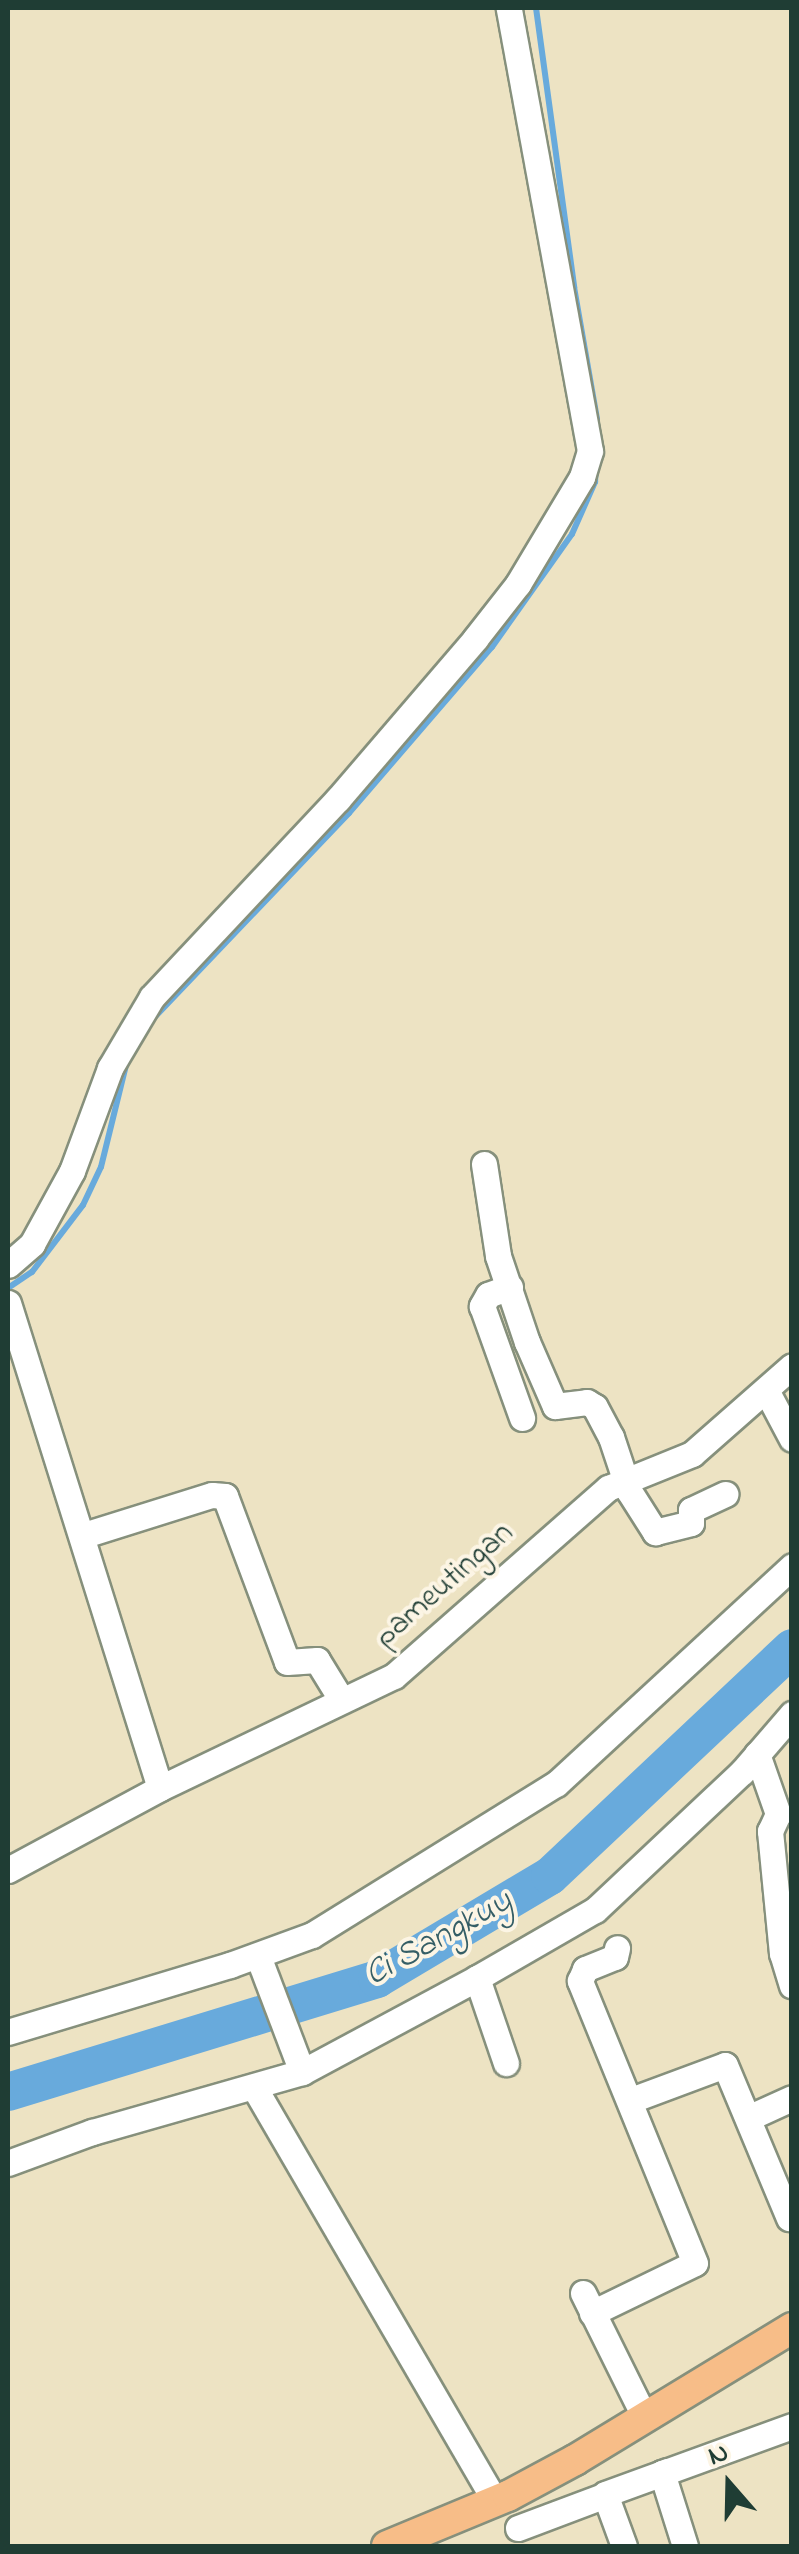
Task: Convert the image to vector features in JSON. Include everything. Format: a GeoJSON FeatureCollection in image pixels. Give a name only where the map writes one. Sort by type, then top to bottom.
{"type":"FeatureCollection","features":[{"type":"Feature","properties":{"kind":"main road"},"geometry":{"type":"LineString","coordinates":[[387,2546],[502,2498],[792,2328]]}},
{"type":"Feature","properties":{"kind":"street"},"geometry":{"type":"LineString","coordinates":[[8,1266],[32,1244],[64,1186],[91,1128],[110,1068],[152,998],[338,799],[475,639],[527,570],[582,477],[590,451],[509,8]]}},
{"type":"Feature","properties":{"kind":"street"},"geometry":{"type":"LineString","coordinates":[[484,1164],[498,1256],[552,1401],[562,1409],[587,1402],[596,1406],[624,1480],[655,1532],[691,1523],[691,1510],[726,1494]]}},
{"type":"Feature","properties":{"kind":"street"},"geometry":{"type":"LineString","coordinates":[[510,1288],[488,1295],[482,1306],[522,1418]]}},
{"type":"Feature","properties":{"kind":"street"},"geometry":{"type":"LineString","coordinates":[[8,1303],[160,1788]]}},
{"type":"Feature","properties":{"kind":"street","name":"pameutingan"},"geometry":{"type":"LineString","coordinates":[[8,1870],[160,1788],[394,1676],[552,1534],[624,1480],[692,1454],[767,1392],[792,1366]]}},
{"type":"Feature","properties":{"kind":"street"},"geometry":{"type":"LineString","coordinates":[[767,1392],[792,1438]]}},
{"type":"Feature","properties":{"kind":"street"},"geometry":{"type":"LineString","coordinates":[[84,1536],[212,1495],[224,1496],[287,1662],[317,1660],[341,1699]]}},
{"type":"Feature","properties":{"kind":"street"},"geometry":{"type":"LineString","coordinates":[[8,2032],[259,1960],[312,1935],[556,1784],[792,1566]]}},
{"type":"Feature","properties":{"kind":"street"},"geometry":{"type":"LineString","coordinates":[[8,2163],[92,2132],[254,2087],[477,1978],[595,1910],[757,1754],[792,1714]]}},
{"type":"Feature","properties":{"kind":"street"},"geometry":{"type":"LineString","coordinates":[[757,1754],[778,1814],[770,1831],[782,1952],[792,1986]]}},
{"type":"Feature","properties":{"kind":"street"},"geometry":{"type":"LineString","coordinates":[[617,1948],[616,1957],[580,1976],[695,2264],[588,2303],[644,2416]]}},
{"type":"Feature","properties":{"kind":"street"},"geometry":{"type":"LineString","coordinates":[[259,1960],[300,2067]]}},
{"type":"Feature","properties":{"kind":"street"},"geometry":{"type":"LineString","coordinates":[[477,1978],[506,2063]]}},
{"type":"Feature","properties":{"kind":"street"},"geometry":{"type":"LineString","coordinates":[[631,2100],[725,2065],[789,2218]]}},
{"type":"Feature","properties":{"kind":"street"},"geometry":{"type":"LineString","coordinates":[[254,2087],[502,2498],[520,2537],[611,2493],[668,2471],[790,2434]]}},
{"type":"Feature","properties":{"kind":"street"},"geometry":{"type":"LineString","coordinates":[[748,2118],[792,2098]]}},
{"type":"Feature","properties":{"kind":"street"},"geometry":{"type":"LineString","coordinates":[[668,2471],[662,2474],[685,2546]]}},
{"type":"Feature","properties":{"kind":"street"},"geometry":{"type":"LineString","coordinates":[[611,2493],[605,2494],[624,2546]]}},
{"type":"Feature","properties":{"kind":"waterway"},"geometry":{"type":"LineString","coordinates":[[536,8],[574,287],[597,419]]}},
{"type":"Feature","properties":{"kind":"waterway"},"geometry":{"type":"LineString","coordinates":[[151,1021],[349,813],[492,647],[572,534],[595,482],[596,467]]}},
{"type":"Feature","properties":{"kind":"waterway"},"geometry":{"type":"LineString","coordinates":[[8,1288],[32,1272],[83,1205],[101,1167],[128,1057]]}},
{"type":"Feature","properties":{"kind":"waterway","name":"Ci Sangkuy"},"geometry":{"type":"LineString","coordinates":[[8,2092],[377,1979],[550,1876],[792,1648]]}}]}
